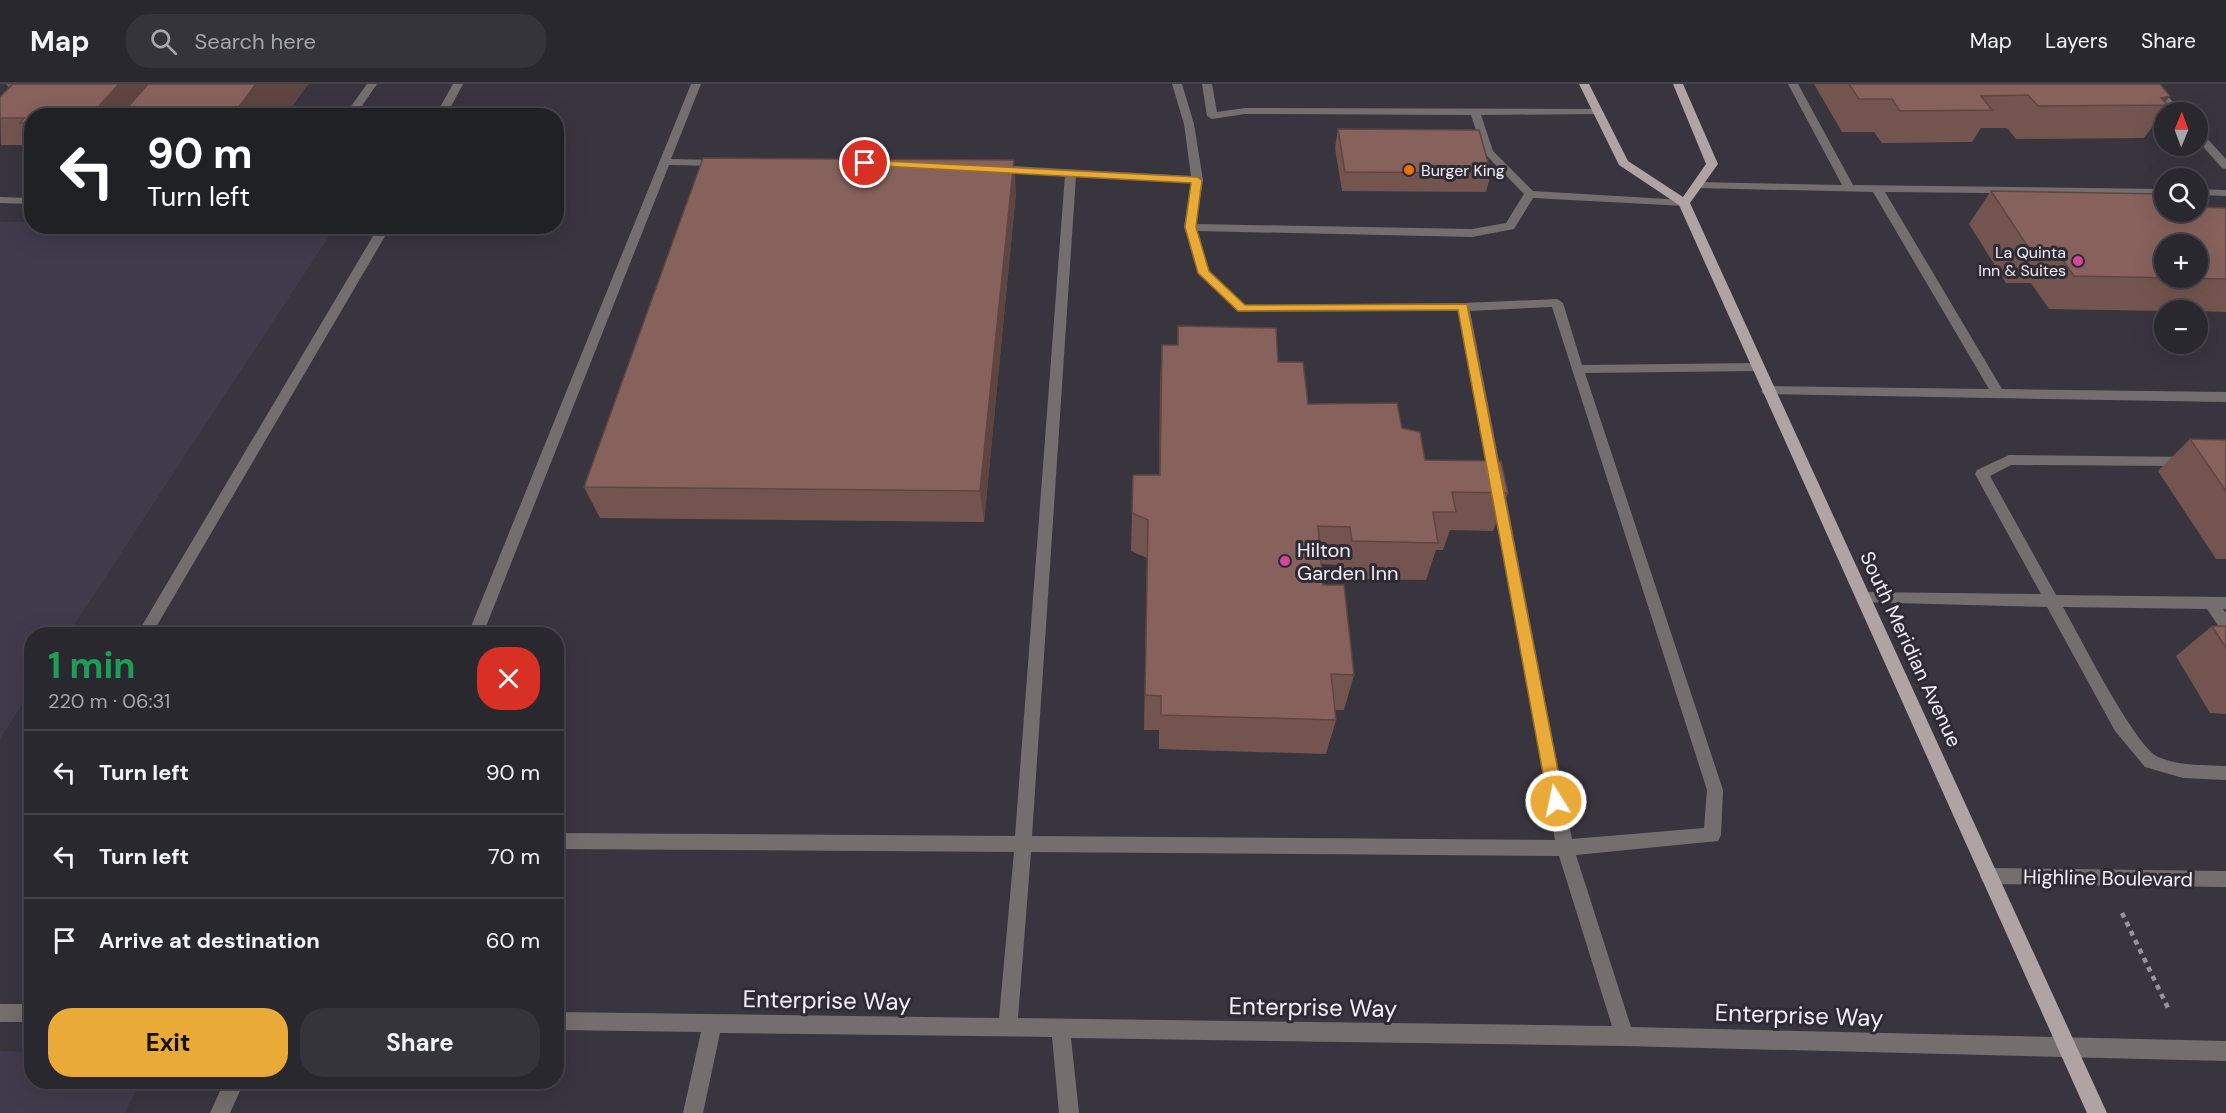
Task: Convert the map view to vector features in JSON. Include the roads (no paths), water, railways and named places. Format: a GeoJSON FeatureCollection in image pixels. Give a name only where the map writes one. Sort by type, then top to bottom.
{"type":"FeatureCollection","features":[{"type":"Feature","properties":{"kind":"main road"},"geometry":{"type":"LineString","coordinates":[[1584,84],[1623,163],[1684,203],[1712,164],[1677,84]]}},
{"type":"Feature","properties":{"kind":"main road","name":"South Meridian Avenue"},"geometry":{"type":"LineString","coordinates":[[1684,203],[2097,1113]]}},
{"type":"Feature","properties":{"kind":"street"},"geometry":{"type":"LineString","coordinates":[[355,108],[372,84]]}},
{"type":"Feature","properties":{"kind":"street"},"geometry":{"type":"LineString","coordinates":[[444,108],[458,84]]}},
{"type":"Feature","properties":{"kind":"street"},"geometry":{"type":"LineString","coordinates":[[478,627],[696,84]]}},
{"type":"Feature","properties":{"kind":"street"},"geometry":{"type":"LineString","coordinates":[[564,841],[1565,848],[1712,835],[1715,790],[1557,303],[1463,307],[1242,309],[1204,273],[1190,227],[1197,180],[1189,124],[1177,84]]}},
{"type":"Feature","properties":{"kind":"street"},"geometry":{"type":"LineString","coordinates":[[1207,84],[1212,116]]}},
{"type":"Feature","properties":{"kind":"street"},"geometry":{"type":"LineString","coordinates":[[1792,84],[1850,189]]}},
{"type":"Feature","properties":{"kind":"street"},"geometry":{"type":"LineString","coordinates":[[2151,84],[2168,102]]}},
{"type":"Feature","properties":{"kind":"street"},"geometry":{"type":"LineString","coordinates":[[1189,124],[1212,116],[1245,111],[1596,112]]}},
{"type":"Feature","properties":{"kind":"street"},"geometry":{"type":"LineString","coordinates":[[1475,112],[1488,152],[1530,194],[1684,203]]}},
{"type":"Feature","properties":{"kind":"street"},"geometry":{"type":"LineString","coordinates":[[2208,146],[2226,166]]}},
{"type":"Feature","properties":{"kind":"street"},"geometry":{"type":"LineString","coordinates":[[664,162],[735,163]]}},
{"type":"Feature","properties":{"kind":"street"},"geometry":{"type":"LineString","coordinates":[[979,167],[1197,180]]}},
{"type":"Feature","properties":{"kind":"street"},"geometry":{"type":"LineString","coordinates":[[1008,1028],[1071,172]]}},
{"type":"Feature","properties":{"kind":"street"},"geometry":{"type":"LineString","coordinates":[[1697,185],[2154,192]]}},
{"type":"Feature","properties":{"kind":"street"},"geometry":{"type":"LineString","coordinates":[[1877,189],[1998,394]]}},
{"type":"Feature","properties":{"kind":"street"},"geometry":{"type":"LineString","coordinates":[[2208,192],[2226,193]]}},
{"type":"Feature","properties":{"kind":"street"},"geometry":{"type":"LineString","coordinates":[[1190,227],[1472,233],[1510,226],[1530,194]]}},
{"type":"Feature","properties":{"kind":"street"},"geometry":{"type":"LineString","coordinates":[[0,200],[24,201]]}},
{"type":"Feature","properties":{"kind":"street"},"geometry":{"type":"LineString","coordinates":[[148,627],[380,234]]}},
{"type":"Feature","properties":{"kind":"street"},"geometry":{"type":"LineString","coordinates":[[1463,307],[1565,848],[1624,1036]]}},
{"type":"Feature","properties":{"kind":"street"},"geometry":{"type":"LineString","coordinates":[[1578,369],[1758,367]]}},
{"type":"Feature","properties":{"kind":"street"},"geometry":{"type":"LineString","coordinates":[[1768,391],[2226,397]]}},
{"type":"Feature","properties":{"kind":"street"},"geometry":{"type":"LineString","coordinates":[[2199,461],[2009,460],[1982,474],[2121,726],[2151,762],[2183,771],[2226,773]]}},
{"type":"Feature","properties":{"kind":"street"},"geometry":{"type":"LineString","coordinates":[[1863,598],[2218,603],[2226,626]]}},
{"type":"Feature","properties":{"kind":"street","name":"Highline Boulevard"},"geometry":{"type":"LineString","coordinates":[[1989,876],[2226,879]]}},
{"type":"Feature","properties":{"kind":"street"},"geometry":{"type":"LineString","coordinates":[[0,1013],[24,1013]]}},
{"type":"Feature","properties":{"kind":"street","name":"Enterprise Way"},"geometry":{"type":"LineString","coordinates":[[564,1020],[1624,1036],[2068,1048]]}},
{"type":"Feature","properties":{"kind":"street"},"geometry":{"type":"LineString","coordinates":[[693,1113],[712,1024]]}},
{"type":"Feature","properties":{"kind":"street"},"geometry":{"type":"LineString","coordinates":[[1061,1029],[1069,1113]]}},
{"type":"Feature","properties":{"kind":"street"},"geometry":{"type":"LineString","coordinates":[[2068,1048],[2226,1051]]}},
{"type":"Feature","properties":{"kind":"street"},"geometry":{"type":"LineString","coordinates":[[220,1113],[231,1089]]}},
{"type":"Feature","properties":{"kind":"place","name":"Burger King"},"geometry":{"type":"Point","coordinates":[1409,170]}},
{"type":"Feature","properties":{"kind":"place","name":"La Quinta Inn & Suites"},"geometry":{"type":"Point","coordinates":[2078,261]}},
{"type":"Feature","properties":{"kind":"place","name":"Hilton Garden Inn"},"geometry":{"type":"Point","coordinates":[1285,561]}}]}
